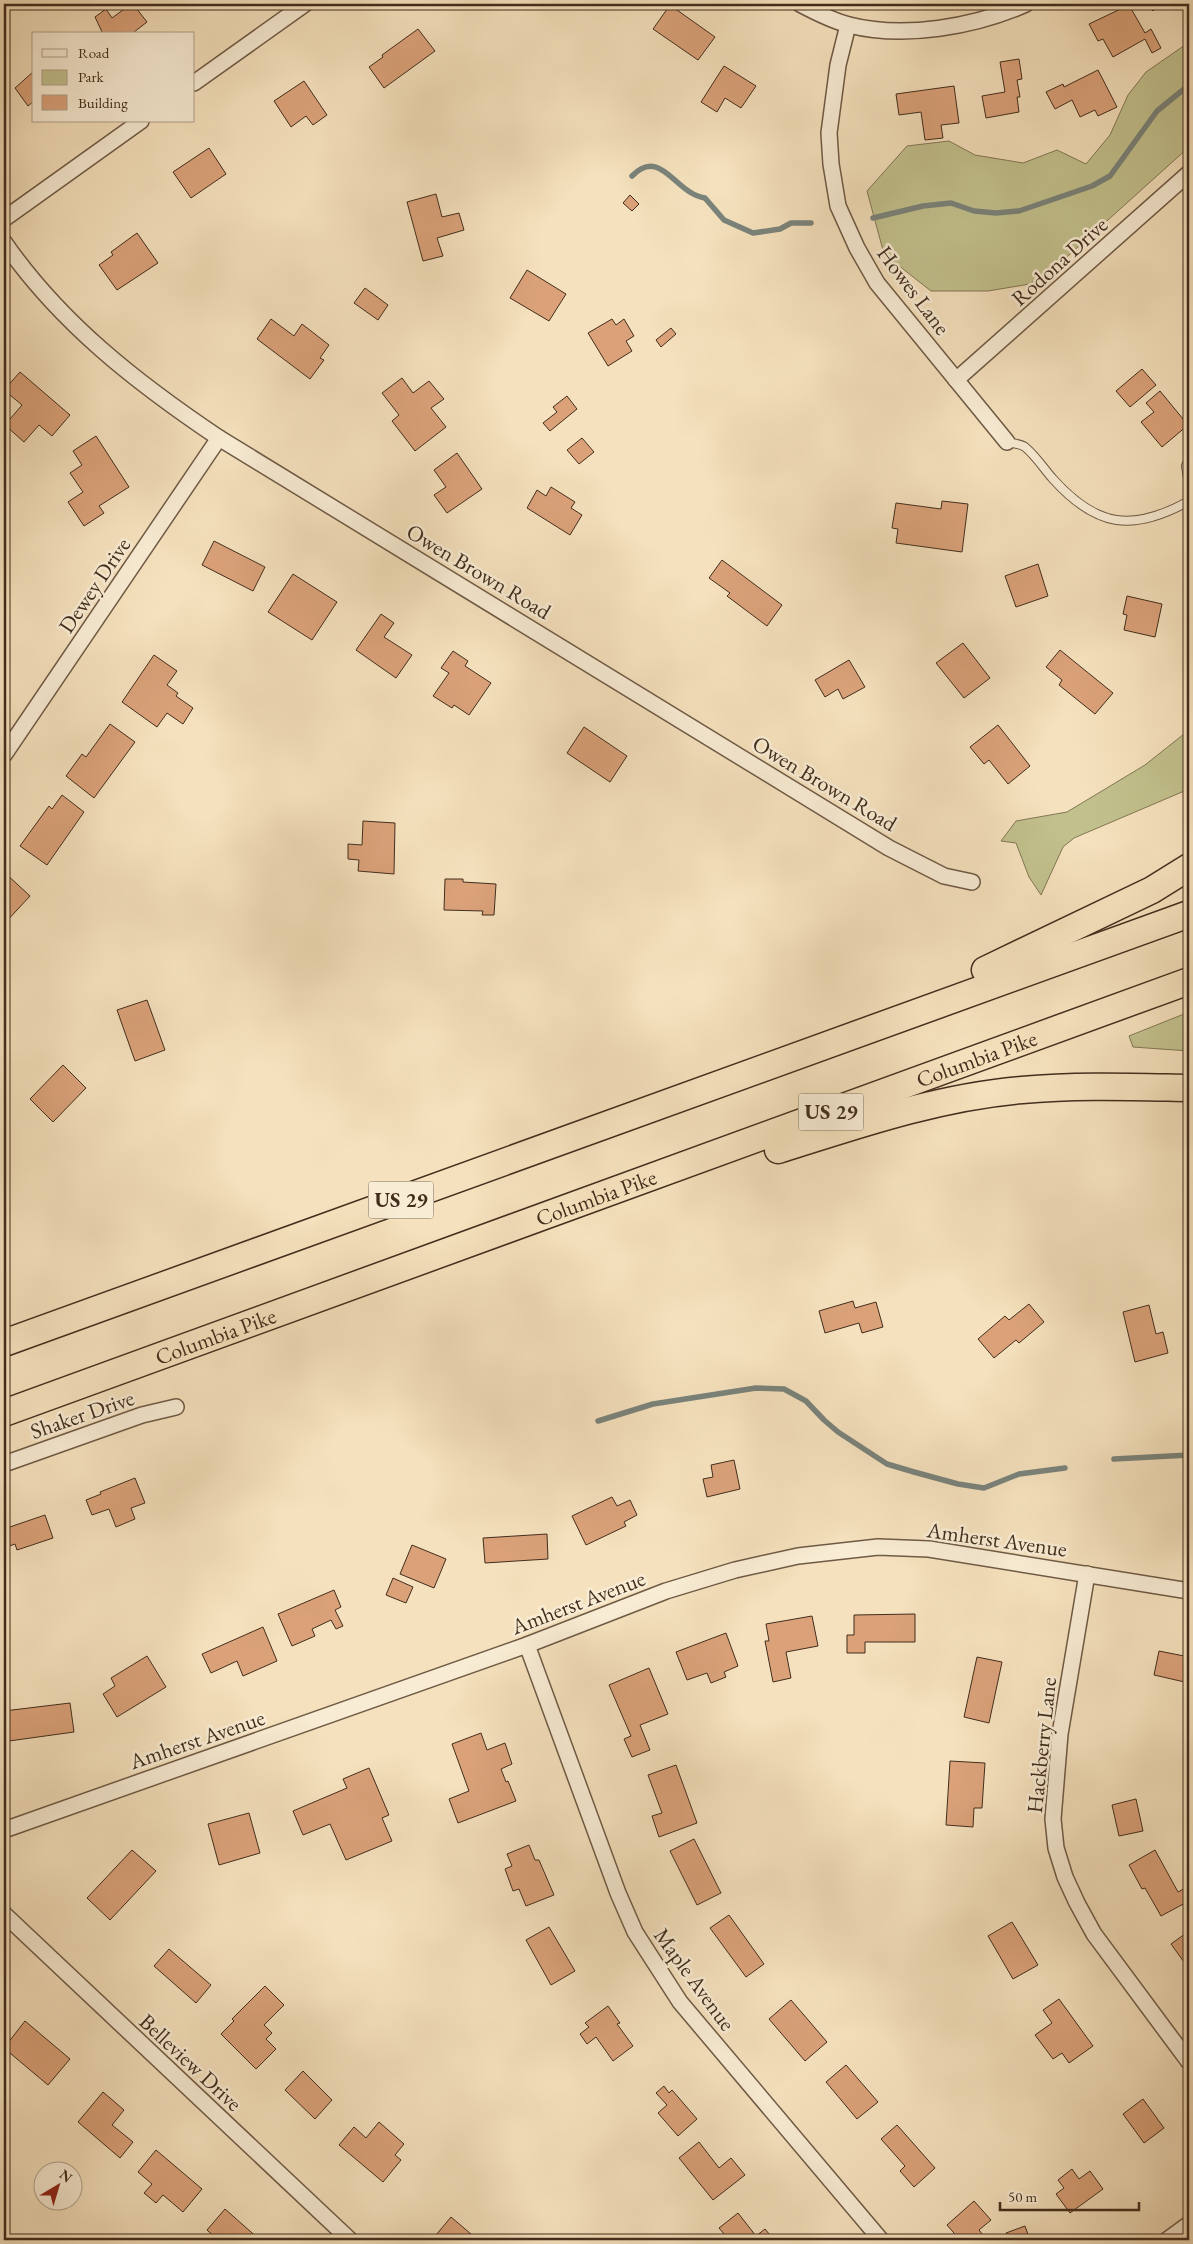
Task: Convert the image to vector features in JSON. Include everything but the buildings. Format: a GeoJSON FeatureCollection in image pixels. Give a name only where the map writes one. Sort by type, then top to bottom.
{"type":"FeatureCollection","features":[{"type":"Feature","properties":{"kind":"highway"},"geometry":{"type":"LineString","coordinates":[[799,1056],[1078,928],[1152,890],[1189,867]]}},
{"type":"Feature","properties":{"kind":"highway","name":"US 29"},"geometry":{"type":"LineString","coordinates":[[4,1343],[1189,914]]}},
{"type":"Feature","properties":{"kind":"highway","name":"Columbia Pike"},"geometry":{"type":"LineString","coordinates":[[4,1414],[474,1244],[1189,981]]}},
{"type":"Feature","properties":{"kind":"highway"},"geometry":{"type":"LineString","coordinates":[[474,1244],[873,1120],[946,1102],[1029,1090],[1103,1085],[1189,1088]]}},
{"type":"Feature","properties":{"kind":"street"},"geometry":{"type":"LineString","coordinates":[[195,82],[305,4]]}},
{"type":"Feature","properties":{"kind":"street"},"geometry":{"type":"LineString","coordinates":[[800,4],[848,25],[880,30],[929,30],[984,19],[1026,4]]}},
{"type":"Feature","properties":{"kind":"street","name":"Howes Lane"},"geometry":{"type":"LineString","coordinates":[[848,25],[835,82],[829,133],[831,164],[838,206],[857,248],[877,283],[1007,442]]}},
{"type":"Feature","properties":{"kind":"street"},"geometry":{"type":"LineString","coordinates":[[4,219],[140,122]]}},
{"type":"Feature","properties":{"kind":"street","name":"Rodona Drive"},"geometry":{"type":"LineString","coordinates":[[956,380],[1189,173]]}},
{"type":"Feature","properties":{"kind":"street","name":"Owen Brown Road"},"geometry":{"type":"LineString","coordinates":[[4,242],[43,293],[109,358],[146,387],[219,438],[889,848],[944,876],[972,882]]}},
{"type":"Feature","properties":{"kind":"street","name":"Dewey Drive"},"geometry":{"type":"LineString","coordinates":[[4,755],[219,438]]}},
{"type":"Feature","properties":{"kind":"street","name":"Shaker Drive"},"geometry":{"type":"LineString","coordinates":[[4,1464],[142,1415],[176,1407]]}},
{"type":"Feature","properties":{"kind":"street","name":"Amherst Avenue"},"geometry":{"type":"LineString","coordinates":[[4,1830],[527,1645],[666,1590],[735,1570],[798,1556],[835,1550],[878,1547],[929,1549],[1189,1591]]}},
{"type":"Feature","properties":{"kind":"street","name":"Hackberry Lane"},"geometry":{"type":"LineString","coordinates":[[1087,1574],[1060,1734],[1054,1819],[1056,1848],[1065,1877],[1094,1934],[1189,2062]]}},
{"type":"Feature","properties":{"kind":"street","name":"Maple Avenue"},"geometry":{"type":"LineString","coordinates":[[527,1645],[618,1893],[635,1932],[680,2002],[881,2240]]}},
{"type":"Feature","properties":{"kind":"street","name":"Belleview Drive"},"geometry":{"type":"LineString","coordinates":[[4,1914],[350,2240]]}},
{"type":"Feature","properties":{"kind":"street"},"geometry":{"type":"LineString","coordinates":[[1167,2240],[1189,2224]]}},
{"type":"Feature","properties":{"kind":"lane"},"geometry":{"type":"LineString","coordinates":[[1007,442],[1024,446],[1070,498],[1088,511],[1105,518],[1126,522],[1149,519],[1170,512],[1189,501]]}},
{"type":"Feature","properties":{"kind":"lane"},"geometry":{"type":"LineString","coordinates":[[1189,459],[1186,466],[1189,485]]}},
{"type":"Feature","properties":{"kind":"green space"},"geometry":{"type":"Polygon","coordinates":[[[1189,44],[1189,147],[1068,256],[1030,284],[988,291],[931,291],[884,254],[867,191],[907,146],[949,141],[975,155],[1023,163],[1057,150],[1086,164],[1110,135],[1128,95],[1146,72],[1189,44]]]}},
{"type":"Feature","properties":{"kind":"green space"},"geometry":{"type":"Polygon","coordinates":[[[1189,730],[1189,789],[1074,838],[1063,847],[1041,895],[1029,877],[1016,843],[1001,841],[1016,821],[1067,812],[1145,765],[1189,730]]]}},
{"type":"Feature","properties":{"kind":"green space"},"geometry":{"type":"Polygon","coordinates":[[[1189,1012],[1189,1051],[1133,1047],[1129,1036],[1189,1012]]]}},
{"type":"Feature","properties":{"kind":"waterway"},"geometry":{"type":"LineString","coordinates":[[873,218],[923,206],[951,203],[974,211],[996,213],[1019,211],[1092,186],[1110,176],[1157,111],[1189,85]]}},
{"type":"Feature","properties":{"kind":"waterway"},"geometry":{"type":"LineString","coordinates":[[632,176],[642,168],[651,166],[660,169],[694,195],[705,198],[724,220],[753,233],[780,229],[791,223],[811,223]]}},
{"type":"Feature","properties":{"kind":"waterway"},"geometry":{"type":"LineString","coordinates":[[598,1421],[653,1404],[756,1388],[784,1389],[806,1401],[838,1432],[887,1464],[914,1472],[958,1484],[984,1488],[1019,1474],[1065,1468]]}},
{"type":"Feature","properties":{"kind":"waterway"},"geometry":{"type":"LineString","coordinates":[[1114,1459],[1189,1455]]}}]}
